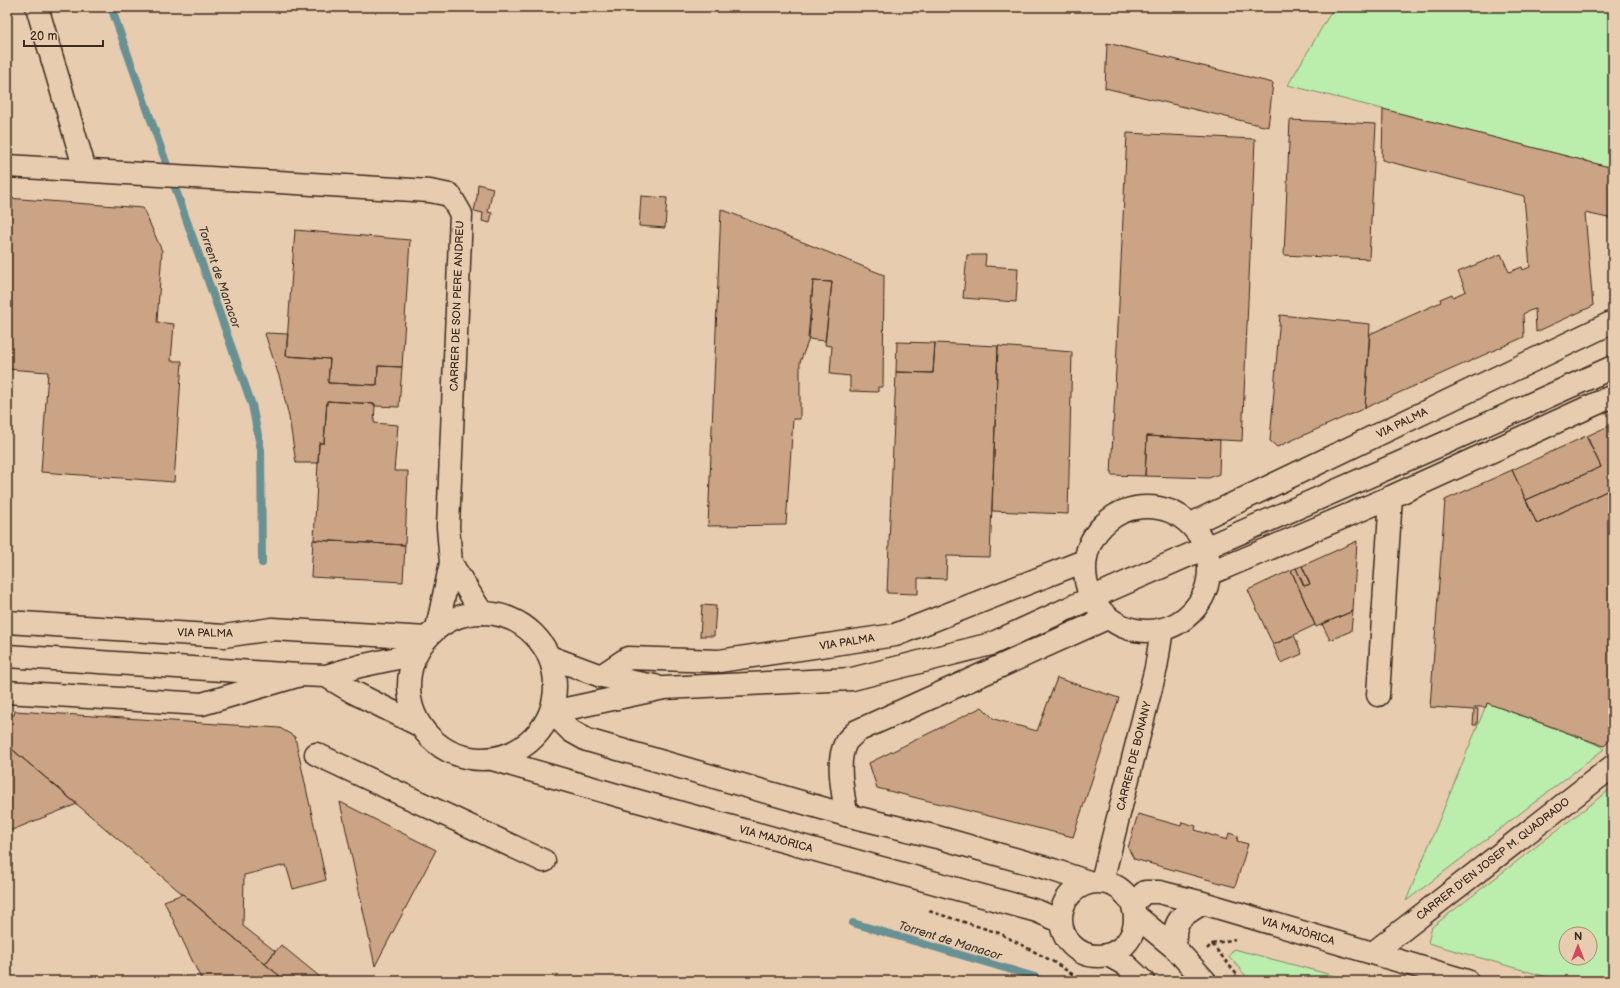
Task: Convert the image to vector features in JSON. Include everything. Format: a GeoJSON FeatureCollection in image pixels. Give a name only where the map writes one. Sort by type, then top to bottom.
{"type":"FeatureCollection","features":[{"type":"Feature","properties":{"kind":"main road"},"geometry":{"type":"LineString","coordinates":[[7,166],[84,170],[37,7]]}},
{"type":"Feature","properties":{"kind":"main road","name":"CARRER DE SON PERE ANDREU"},"geometry":{"type":"LineString","coordinates":[[84,170],[430,191],[450,195],[461,214],[448,527],[451,562]]}},
{"type":"Feature","properties":{"kind":"main road","name":"VIA PALMA"},"geometry":{"type":"LineString","coordinates":[[1191,524],[1613,322]]}},
{"type":"Feature","properties":{"kind":"main road"},"geometry":{"type":"LineString","coordinates":[[552,712],[664,688],[852,679],[991,644],[1091,598],[1445,444],[1613,367]]}},
{"type":"Feature","properties":{"kind":"main road"},"geometry":{"type":"LineString","coordinates":[[1209,574],[1391,497],[1613,396]]}},
{"type":"Feature","properties":{"kind":"main road"},"geometry":{"type":"LineString","coordinates":[[1378,695],[1391,497]]}},
{"type":"Feature","properties":{"kind":"main road"},"geometry":{"type":"LineString","coordinates":[[1136,507],[1156,507],[1174,513],[1191,524],[1200,536],[1206,549],[1209,561],[1209,574],[1205,593],[1194,609],[1180,622],[1162,630],[1143,631],[1124,627],[1107,618],[1098,609],[1091,598],[1085,580],[1084,561],[1090,542],[1101,526],[1117,514],[1136,507]]}},
{"type":"Feature","properties":{"kind":"main road","name":"VIA PALMA"},"geometry":{"type":"LineString","coordinates":[[601,676],[628,658],[719,661],[895,635],[1084,561]]}},
{"type":"Feature","properties":{"kind":"main road"},"geometry":{"type":"LineString","coordinates":[[451,562],[482,613]]}},
{"type":"Feature","properties":{"kind":"main road"},"geometry":{"type":"LineString","coordinates":[[7,656],[326,676],[360,666],[427,640],[458,617],[482,613],[498,615],[513,619],[529,629],[538,638],[550,657],[556,682],[552,712],[542,729],[530,743],[512,753],[492,759],[470,759],[451,752],[433,741],[420,726],[413,710],[409,693],[409,678],[427,640],[451,562]]}},
{"type":"Feature","properties":{"kind":"main road"},"geometry":{"type":"LineString","coordinates":[[846,815],[842,753],[847,741],[858,731],[1107,618]]}},
{"type":"Feature","properties":{"kind":"main road","name":"VIA PALMA"},"geometry":{"type":"LineString","coordinates":[[7,622],[224,636],[272,629],[427,640]]}},
{"type":"Feature","properties":{"kind":"main road","name":"CARRER DE BONANY"},"geometry":{"type":"LineString","coordinates":[[1096,882],[1156,668],[1162,630]]}},
{"type":"Feature","properties":{"kind":"main road"},"geometry":{"type":"LineString","coordinates":[[550,657],[601,676],[664,688]]}},
{"type":"Feature","properties":{"kind":"main road"},"geometry":{"type":"LineString","coordinates":[[7,692],[202,704],[299,675]]}},
{"type":"Feature","properties":{"kind":"main road"},"geometry":{"type":"LineString","coordinates":[[326,676],[366,699],[420,726]]}},
{"type":"Feature","properties":{"kind":"main road"},"geometry":{"type":"LineString","coordinates":[[552,712],[571,731],[587,740],[846,815],[944,839],[1096,882],[1115,885],[1125,892],[1134,909],[1176,949],[1205,981]]}},
{"type":"Feature","properties":{"kind":"main road"},"geometry":{"type":"LineString","coordinates":[[316,754],[544,861]]}},
{"type":"Feature","properties":{"kind":"main road","name":"VIA MAJÒRICA"},"geometry":{"type":"LineString","coordinates":[[492,759],[613,794],[1037,911],[1060,920]]}},
{"type":"Feature","properties":{"kind":"main road","name":"CARRER D'EN JOSEP M. QUADRADO"},"geometry":{"type":"LineString","coordinates":[[1373,953],[1613,766]]}},
{"type":"Feature","properties":{"kind":"main road"},"geometry":{"type":"LineString","coordinates":[[1096,882],[1077,887],[1068,896],[1062,908],[1060,920],[1063,932],[1068,941],[1076,949],[1086,954],[1097,956],[1108,955],[1120,949],[1129,940],[1135,928],[1134,909]]}},
{"type":"Feature","properties":{"kind":"main road","name":"VIA MAJÒRICA"},"geometry":{"type":"LineString","coordinates":[[1134,909],[1145,892],[1159,892],[1203,903],[1466,981]]}},
{"type":"Feature","properties":{"kind":"main road"},"geometry":{"type":"LineString","coordinates":[[1176,949],[1174,935],[1176,926],[1186,914],[1203,903]]}},
{"type":"Feature","properties":{"kind":"main road"},"geometry":{"type":"LineString","coordinates":[[1108,955],[1126,965],[1143,981]]}},
{"type":"Feature","properties":{"kind":"path"},"geometry":{"type":"LineString","coordinates":[[929,911],[999,933],[1052,961],[1083,981]]}},
{"type":"Feature","properties":{"kind":"green space"},"geometry":{"type":"Polygon","coordinates":[[[1334,7],[1613,7],[1613,168],[1288,85],[1334,7]]]}},
{"type":"Feature","properties":{"kind":"green space"},"geometry":{"type":"Polygon","coordinates":[[[1487,703],[1586,740],[1601,746],[1604,749],[1406,901],[1487,703]]]}},
{"type":"Feature","properties":{"kind":"green space"},"geometry":{"type":"Polygon","coordinates":[[[1613,787],[1613,981],[1561,981],[1428,943],[1432,927],[1613,787]]]}},
{"type":"Feature","properties":{"kind":"green space"},"geometry":{"type":"Polygon","coordinates":[[[1234,949],[1354,981],[1250,981],[1229,956],[1234,949]]]}},
{"type":"Feature","properties":{"kind":"building"},"geometry":{"type":"Polygon","coordinates":[[[1107,43],[1273,83],[1268,127],[1105,88],[1107,43]]]}},
{"type":"Feature","properties":{"kind":"building"},"geometry":{"type":"Polygon","coordinates":[[[1383,109],[1613,168],[1613,219],[1585,213],[1593,306],[1536,332],[1535,309],[1529,311],[1523,314],[1524,337],[1365,408],[1370,334],[1441,302],[1440,299],[1452,294],[1453,297],[1466,291],[1458,272],[1501,254],[1509,272],[1522,267],[1523,270],[1530,267],[1524,196],[1382,160],[1383,109]]]}},
{"type":"Feature","properties":{"kind":"building"},"geometry":{"type":"Polygon","coordinates":[[[1290,120],[1376,124],[1369,259],[1284,255],[1290,120]]]}},
{"type":"Feature","properties":{"kind":"building"},"geometry":{"type":"Polygon","coordinates":[[[1127,133],[1255,139],[1242,441],[1147,436],[1145,476],[1111,475],[1127,133]]]}},
{"type":"Feature","properties":{"kind":"building"},"geometry":{"type":"Polygon","coordinates":[[[478,184],[493,188],[488,212],[492,213],[490,223],[482,221],[483,213],[474,211],[478,184]]]}},
{"type":"Feature","properties":{"kind":"building"},"geometry":{"type":"Polygon","coordinates":[[[641,196],[667,198],[665,228],[639,226],[641,196]]]}},
{"type":"Feature","properties":{"kind":"building"},"geometry":{"type":"Polygon","coordinates":[[[7,198],[143,208],[162,251],[157,322],[174,324],[171,361],[182,361],[174,482],[41,472],[48,372],[7,369],[7,198]]]}},
{"type":"Feature","properties":{"kind":"building"},"geometry":{"type":"Polygon","coordinates":[[[721,209],[884,275],[883,387],[878,387],[878,392],[850,391],[850,376],[830,374],[832,346],[825,345],[832,282],[813,281],[809,339],[800,362],[800,419],[793,419],[786,525],[708,526],[721,209]]]}},
{"type":"Feature","properties":{"kind":"building"},"geometry":{"type":"Polygon","coordinates":[[[295,230],[410,240],[402,367],[378,366],[377,385],[328,383],[330,359],[286,356],[295,230]]]}},
{"type":"Feature","properties":{"kind":"building"},"geometry":{"type":"Polygon","coordinates":[[[967,255],[986,255],[985,266],[1018,268],[1016,302],[963,298],[967,255]]]}},
{"type":"Feature","properties":{"kind":"building"},"geometry":{"type":"Polygon","coordinates":[[[813,281],[832,282],[825,341],[808,339],[813,281]]]}},
{"type":"Feature","properties":{"kind":"building"},"geometry":{"type":"Polygon","coordinates":[[[1280,315],[1370,324],[1365,408],[1277,447],[1270,441],[1280,315]]]}},
{"type":"Feature","properties":{"kind":"building"},"geometry":{"type":"Polygon","coordinates":[[[265,334],[288,334],[286,356],[330,359],[328,383],[377,385],[378,366],[402,367],[399,407],[327,401],[324,443],[319,443],[318,463],[296,463],[289,417],[280,379],[265,334]]]}},
{"type":"Feature","properties":{"kind":"building"},"geometry":{"type":"Polygon","coordinates":[[[897,342],[935,343],[933,373],[896,372],[897,342]]]}},
{"type":"Feature","properties":{"kind":"building"},"geometry":{"type":"Polygon","coordinates":[[[935,343],[998,346],[990,557],[947,556],[946,579],[918,578],[918,594],[887,593],[896,372],[933,373],[935,343]]]}},
{"type":"Feature","properties":{"kind":"building"},"geometry":{"type":"Polygon","coordinates":[[[998,346],[1072,352],[1068,514],[992,511],[998,346]]]}},
{"type":"Feature","properties":{"kind":"building"},"geometry":{"type":"Polygon","coordinates":[[[327,401],[375,404],[374,423],[398,425],[394,471],[408,471],[405,545],[314,540],[319,443],[324,443],[327,401]]]}},
{"type":"Feature","properties":{"kind":"building"},"geometry":{"type":"Polygon","coordinates":[[[1613,424],[1613,488],[1537,524],[1526,500],[1601,467],[1587,436],[1613,424]]]}},
{"type":"Feature","properties":{"kind":"building"},"geometry":{"type":"Polygon","coordinates":[[[1147,436],[1220,440],[1219,474],[1209,478],[1145,476],[1147,436]]]}},
{"type":"Feature","properties":{"kind":"building"},"geometry":{"type":"Polygon","coordinates":[[[1586,436],[1601,467],[1526,500],[1512,470],[1586,436]]]}},
{"type":"Feature","properties":{"kind":"building"},"geometry":{"type":"Polygon","coordinates":[[[1512,470],[1537,524],[1613,488],[1613,738],[1604,746],[1487,703],[1486,707],[1475,707],[1475,709],[1478,709],[1477,725],[1473,725],[1474,710],[1430,707],[1445,500],[1512,470]]]}},
{"type":"Feature","properties":{"kind":"building"},"geometry":{"type":"Polygon","coordinates":[[[313,540],[405,545],[403,582],[311,577],[313,540]]]}},
{"type":"Feature","properties":{"kind":"building"},"geometry":{"type":"Polygon","coordinates":[[[1357,541],[1353,611],[1316,627],[1291,570],[1296,568],[1304,586],[1310,584],[1302,566],[1357,541]]]}},
{"type":"Feature","properties":{"kind":"building"},"geometry":{"type":"Polygon","coordinates":[[[1302,566],[1310,584],[1304,586],[1296,568],[1302,566]]]}},
{"type":"Feature","properties":{"kind":"building"},"geometry":{"type":"Polygon","coordinates":[[[1291,570],[1315,625],[1273,645],[1248,590],[1291,570]]]}},
{"type":"Feature","properties":{"kind":"building"},"geometry":{"type":"Polygon","coordinates":[[[702,605],[716,606],[714,636],[700,636],[702,605]]]}},
{"type":"Feature","properties":{"kind":"building"},"geometry":{"type":"Polygon","coordinates":[[[1353,611],[1351,631],[1330,640],[1322,624],[1353,611]]]}},
{"type":"Feature","properties":{"kind":"building"},"geometry":{"type":"Polygon","coordinates":[[[1294,635],[1302,654],[1281,663],[1273,645],[1294,635]]]}},
{"type":"Feature","properties":{"kind":"building"},"geometry":{"type":"Polygon","coordinates":[[[1057,678],[1119,698],[1073,837],[877,788],[869,763],[982,707],[994,719],[1037,731],[1057,678]]]}},
{"type":"Feature","properties":{"kind":"building"},"geometry":{"type":"Polygon","coordinates":[[[15,711],[280,728],[295,737],[326,880],[293,889],[286,865],[244,875],[243,926],[275,951],[265,964],[7,745],[7,715],[14,715],[15,711]]]}},
{"type":"Feature","properties":{"kind":"building"},"geometry":{"type":"Polygon","coordinates":[[[7,745],[77,804],[7,832],[7,745]]]}},
{"type":"Feature","properties":{"kind":"building"},"geometry":{"type":"Polygon","coordinates":[[[340,802],[436,850],[375,966],[340,802]]]}},
{"type":"Feature","properties":{"kind":"building"},"geometry":{"type":"Polygon","coordinates":[[[1138,814],[1181,826],[1182,822],[1196,826],[1195,830],[1227,840],[1229,833],[1238,836],[1237,841],[1248,844],[1235,887],[1134,859],[1128,848],[1138,814]]]}},
{"type":"Feature","properties":{"kind":"building"},"geometry":{"type":"Polygon","coordinates":[[[183,894],[286,981],[202,981],[164,901],[183,894]]]}},
{"type":"Feature","properties":{"kind":"building"},"geometry":{"type":"Polygon","coordinates":[[[281,945],[325,981],[286,981],[265,964],[281,945]]]}},
{"type":"Feature","properties":{"kind":"waterway","name":"Torrent de Manacor"},"geometry":{"type":"LineString","coordinates":[[111,7],[252,405],[261,450],[262,563]]}},
{"type":"Feature","properties":{"kind":"waterway","name":"Torrent de Manacor"},"geometry":{"type":"LineString","coordinates":[[853,923],[1035,977],[1041,981]]}}]}
